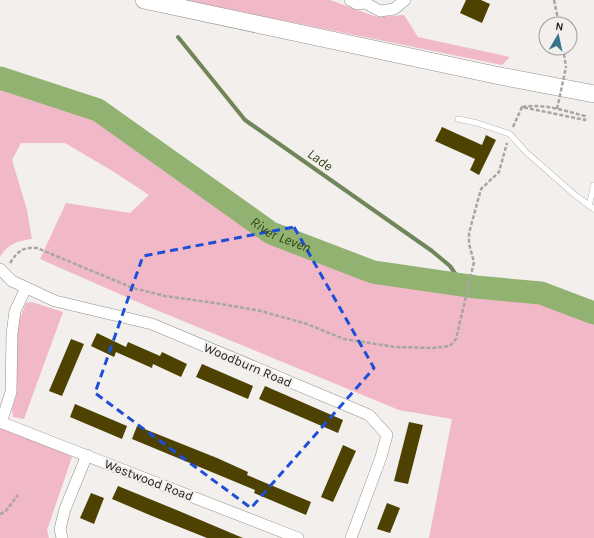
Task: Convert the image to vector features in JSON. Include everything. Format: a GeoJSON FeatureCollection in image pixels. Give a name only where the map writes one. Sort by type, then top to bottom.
{"type":"FeatureCollection","features":[{"type":"Feature","properties":{"kind":"main road"},"geometry":{"type":"LineString","coordinates":[[144,0],[495,75],[594,94]]}},
{"type":"Feature","properties":{"kind":"street"},"geometry":{"type":"LineString","coordinates":[[350,0],[357,4],[366,3],[380,11],[394,9],[405,0]]}},
{"type":"Feature","properties":{"kind":"street","name":"Woodburn Road"},"geometry":{"type":"LineString","coordinates":[[0,269],[12,281],[55,301],[152,324],[369,415],[387,435],[381,457],[350,538]]}},
{"type":"Feature","properties":{"kind":"street"},"geometry":{"type":"LineString","coordinates":[[0,422],[12,392],[12,334],[15,311],[26,288]]}},
{"type":"Feature","properties":{"kind":"street","name":"Westwood Road"},"geometry":{"type":"LineString","coordinates":[[0,422],[298,538]]}},
{"type":"Feature","properties":{"kind":"street"},"geometry":{"type":"LineString","coordinates":[[62,538],[60,529],[65,509],[87,456]]}},
{"type":"Feature","properties":{"kind":"lane"},"geometry":{"type":"LineString","coordinates":[[458,119],[477,123],[510,134],[526,152],[574,195],[592,207],[594,185]]}},
{"type":"Feature","properties":{"kind":"path"},"geometry":{"type":"LineString","coordinates":[[554,0],[558,16]]}},
{"type":"Feature","properties":{"kind":"path"},"geometry":{"type":"LineString","coordinates":[[557,109],[566,67],[564,56]]}},
{"type":"Feature","properties":{"kind":"path"},"geometry":{"type":"LineString","coordinates":[[532,105],[557,109],[585,116],[585,120],[522,107],[532,105]]}},
{"type":"Feature","properties":{"kind":"path"},"geometry":{"type":"LineString","coordinates":[[12,281],[15,276],[7,268],[18,251],[23,248],[37,248],[133,288],[165,296],[261,311],[307,324],[344,339],[395,347],[433,348],[450,346],[456,339],[472,274],[474,262],[469,244],[469,234],[481,189],[499,172],[510,134],[522,107]]}},
{"type":"Feature","properties":{"kind":"path"},"geometry":{"type":"LineString","coordinates":[[0,514],[5,512],[18,495]]}},
{"type":"Feature","properties":{"kind":"highlighted area"},"geometry":{"type":"Polygon","coordinates":[[[294,227],[374,368],[251,508],[95,393],[143,256],[294,227]]]}},
{"type":"Feature","properties":{"kind":"shaded area"},"geometry":{"type":"Polygon","coordinates":[[[183,0],[330,0],[377,17],[404,15],[418,37],[510,57],[502,65],[183,0]]]}},
{"type":"Feature","properties":{"kind":"shaded area"},"geometry":{"type":"Polygon","coordinates":[[[0,78],[98,110],[271,233],[373,272],[476,287],[541,293],[594,313],[594,538],[429,538],[452,419],[399,410],[149,307],[40,259],[66,203],[130,213],[149,195],[65,143],[21,143],[12,160],[27,210],[32,239],[13,244],[6,249],[0,257],[0,78]]]}},
{"type":"Feature","properties":{"kind":"shaded area"},"geometry":{"type":"Polygon","coordinates":[[[32,302],[63,312],[24,419],[13,417],[12,409],[17,392],[17,326],[26,303],[32,302]]]}},
{"type":"Feature","properties":{"kind":"shaded area"},"geometry":{"type":"Polygon","coordinates":[[[0,422],[22,431],[72,457],[47,530],[49,538],[0,538],[0,422]]]}},
{"type":"Feature","properties":{"kind":"building"},"geometry":{"type":"Polygon","coordinates":[[[466,0],[481,0],[490,4],[482,23],[460,13],[466,0]]]}},
{"type":"Feature","properties":{"kind":"building"},"geometry":{"type":"Polygon","coordinates":[[[442,127],[482,145],[486,135],[496,140],[479,175],[470,170],[475,159],[435,141],[442,127]]]}},
{"type":"Feature","properties":{"kind":"building"},"geometry":{"type":"Polygon","coordinates":[[[97,333],[126,347],[128,342],[160,356],[162,352],[187,364],[181,377],[153,364],[152,368],[116,352],[114,357],[91,346],[97,333]]]}},
{"type":"Feature","properties":{"kind":"building"},"geometry":{"type":"Polygon","coordinates":[[[71,339],[84,344],[62,396],[49,391],[71,339]]]}},
{"type":"Feature","properties":{"kind":"building"},"geometry":{"type":"Polygon","coordinates":[[[202,364],[253,386],[248,399],[196,377],[202,364]]]}},
{"type":"Feature","properties":{"kind":"building"},"geometry":{"type":"Polygon","coordinates":[[[265,386],[343,420],[338,433],[259,399],[265,386]]]}},
{"type":"Feature","properties":{"kind":"building"},"geometry":{"type":"Polygon","coordinates":[[[75,404],[127,426],[122,439],[70,417],[75,404]]]}},
{"type":"Feature","properties":{"kind":"building"},"geometry":{"type":"Polygon","coordinates":[[[409,422],[423,425],[408,484],[394,481],[409,422]]]}},
{"type":"Feature","properties":{"kind":"building"},"geometry":{"type":"Polygon","coordinates":[[[137,426],[217,458],[248,472],[247,475],[311,502],[306,515],[254,493],[255,490],[132,439],[137,426]]]}},
{"type":"Feature","properties":{"kind":"building"},"geometry":{"type":"Polygon","coordinates":[[[343,445],[356,451],[333,502],[321,497],[343,445]]]}},
{"type":"Feature","properties":{"kind":"building"},"geometry":{"type":"Polygon","coordinates":[[[118,486],[243,538],[207,538],[152,516],[112,499],[118,486]]]}},
{"type":"Feature","properties":{"kind":"building"},"geometry":{"type":"Polygon","coordinates":[[[91,493],[104,498],[94,524],[80,518],[91,493]]]}},
{"type":"Feature","properties":{"kind":"building"},"geometry":{"type":"Polygon","coordinates":[[[387,503],[400,508],[390,533],[377,529],[387,503]]]}},
{"type":"Feature","properties":{"kind":"waterway","name":"Lade"},"geometry":{"type":"LineString","coordinates":[[178,37],[245,120],[432,251],[450,266],[463,285]]}},
{"type":"Feature","properties":{"kind":"waterway","name":"River Leven"},"geometry":{"type":"LineString","coordinates":[[0,78],[98,110],[271,233],[373,272],[476,287],[541,293],[594,313]]}}]}
